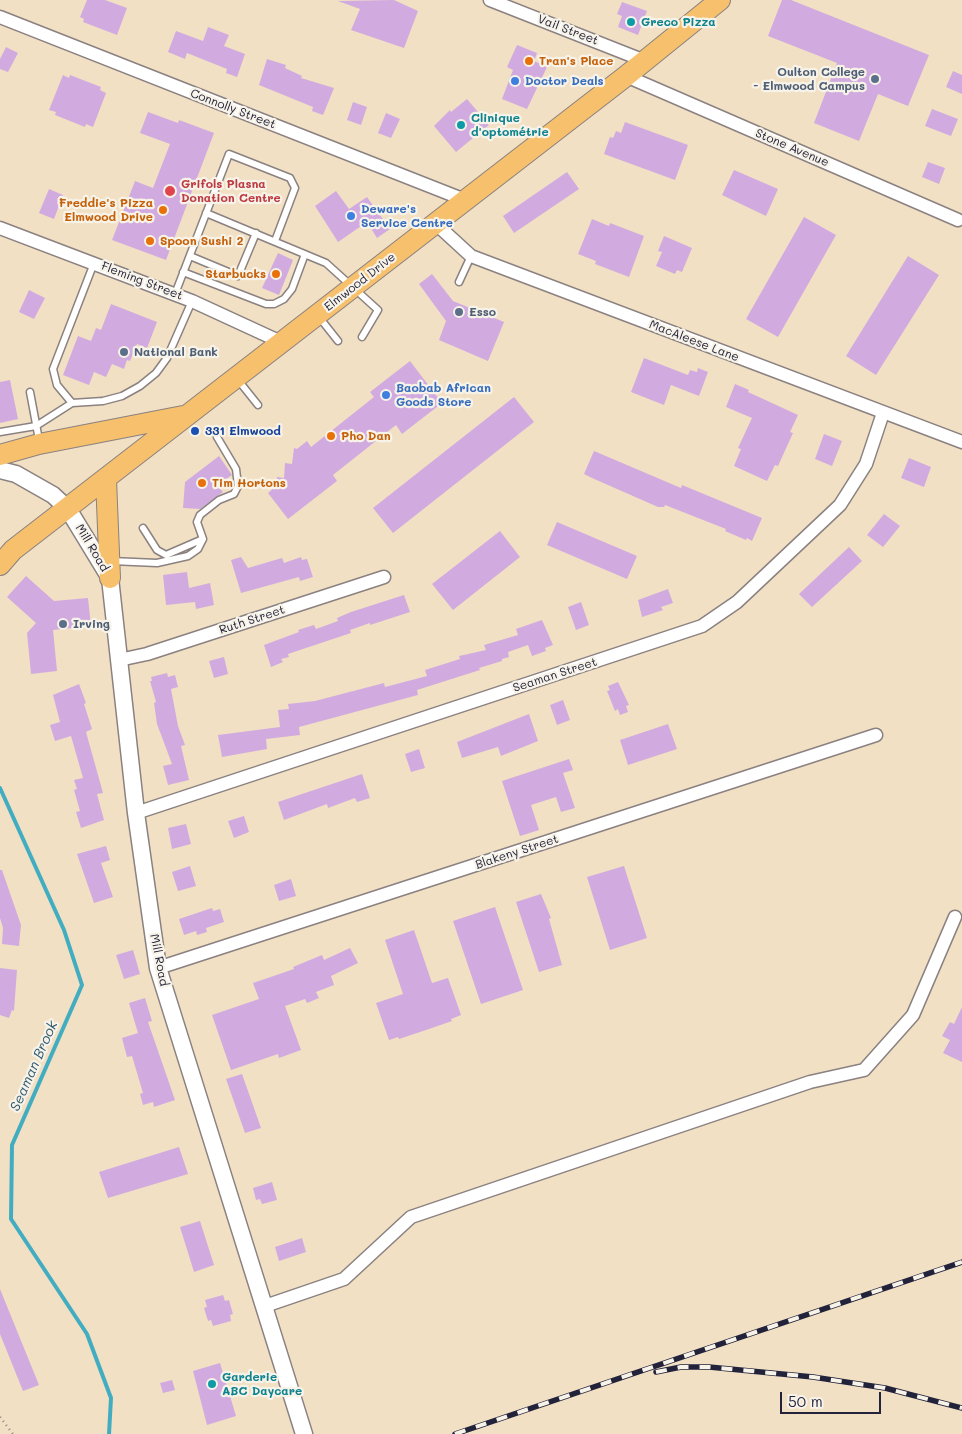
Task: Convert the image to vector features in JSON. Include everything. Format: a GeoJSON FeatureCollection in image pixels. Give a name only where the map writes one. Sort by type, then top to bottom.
{"type":"FeatureCollection","features":[{"type":"Feature","properties":{"kind":"main road","name":"Elmwood Drive"},"geometry":{"type":"LineString","coordinates":[[4,553],[68,509],[626,76],[720,0]]}},
{"type":"Feature","properties":{"kind":"main road"},"geometry":{"type":"LineString","coordinates":[[0,455],[38,435],[188,415]]}},
{"type":"Feature","properties":{"kind":"main road"},"geometry":{"type":"LineString","coordinates":[[106,479],[110,569]]}},
{"type":"Feature","properties":{"kind":"street","name":"Vail Street"},"geometry":{"type":"LineString","coordinates":[[490,0],[645,61]]}},
{"type":"Feature","properties":{"kind":"street","name":"Connolly Street"},"geometry":{"type":"LineString","coordinates":[[0,17],[465,200]]}},
{"type":"Feature","properties":{"kind":"street","name":"Stone Avenue"},"geometry":{"type":"LineString","coordinates":[[626,76],[958,220]]}},
{"type":"Feature","properties":{"kind":"street","name":"MacAleese Lane"},"geometry":{"type":"LineString","coordinates":[[435,224],[471,256],[962,442]]}},
{"type":"Feature","properties":{"kind":"street","name":"Fleming Street"},"geometry":{"type":"LineString","coordinates":[[0,228],[175,294],[281,342]]}},
{"type":"Feature","properties":{"kind":"street","name":"Seaman Street"},"geometry":{"type":"LineString","coordinates":[[136,813],[702,626],[737,602],[840,505],[866,464],[882,413]]}},
{"type":"Feature","properties":{"kind":"street","name":"Mill Road"},"geometry":{"type":"LineString","coordinates":[[0,470],[16,474],[53,494],[68,509],[110,569],[136,813],[158,968],[304,1434]]}},
{"type":"Feature","properties":{"kind":"street","name":"Ruth Street"},"geometry":{"type":"LineString","coordinates":[[119,660],[147,654],[384,577]]}},
{"type":"Feature","properties":{"kind":"street","name":"Blakeny Street"},"geometry":{"type":"LineString","coordinates":[[158,968],[876,735]]}},
{"type":"Feature","properties":{"kind":"street"},"geometry":{"type":"LineString","coordinates":[[265,1306],[344,1279],[410,1217],[810,1082],[864,1070],[913,1015],[955,918]]}},
{"type":"Feature","properties":{"kind":"lane"},"geometry":{"type":"LineString","coordinates":[[175,294],[229,154],[290,178],[295,188],[275,241]]}},
{"type":"Feature","properties":{"kind":"lane"},"geometry":{"type":"LineString","coordinates":[[206,214],[326,263],[354,286],[378,310],[362,337]]}},
{"type":"Feature","properties":{"kind":"lane"},"geometry":{"type":"LineString","coordinates":[[190,256],[238,276],[256,233]]}},
{"type":"Feature","properties":{"kind":"lane"},"geometry":{"type":"LineString","coordinates":[[184,272],[266,304],[274,304],[284,299],[292,289],[305,254]]}},
{"type":"Feature","properties":{"kind":"lane"},"geometry":{"type":"LineString","coordinates":[[459,282],[471,256]]}},
{"type":"Feature","properties":{"kind":"lane"},"geometry":{"type":"LineString","coordinates":[[72,403],[57,385],[53,369],[94,263]]}},
{"type":"Feature","properties":{"kind":"lane"},"geometry":{"type":"LineString","coordinates":[[0,432],[38,435],[72,403],[103,402],[122,396],[150,377],[167,358],[192,301]]}},
{"type":"Feature","properties":{"kind":"lane"},"geometry":{"type":"LineString","coordinates":[[317,314],[338,341]]}},
{"type":"Feature","properties":{"kind":"lane"},"geometry":{"type":"LineString","coordinates":[[236,378],[258,405]]}},
{"type":"Feature","properties":{"kind":"lane"},"geometry":{"type":"LineString","coordinates":[[30,392],[38,435]]}},
{"type":"Feature","properties":{"kind":"lane"},"geometry":{"type":"LineString","coordinates":[[110,569],[174,561],[188,556],[198,549],[203,539],[197,522],[200,515],[219,500],[234,494],[238,486],[236,469],[217,437]]}},
{"type":"Feature","properties":{"kind":"lane"},"geometry":{"type":"LineString","coordinates":[[143,528],[157,550],[166,555],[203,539]]}},
{"type":"Feature","properties":{"kind":"path"},"geometry":{"type":"LineString","coordinates":[[0,1417],[13,1434]]}},
{"type":"Feature","properties":{"kind":"building"},"geometry":{"type":"Polygon","coordinates":[[[87,0],[105,0],[127,8],[117,35],[83,22],[84,19],[80,17],[87,0]]]}},
{"type":"Feature","properties":{"kind":"building"},"geometry":{"type":"Polygon","coordinates":[[[394,0],[418,11],[404,48],[351,30],[360,9],[338,1],[394,0]]]}},
{"type":"Feature","properties":{"kind":"building","name":"Oulton College - Elmwood Campus"},"geometry":{"type":"Polygon","coordinates":[[[782,0],[791,0],[929,55],[908,106],[878,94],[859,141],[814,123],[837,63],[768,36],[782,0]]]}},
{"type":"Feature","properties":{"kind":"building","name":"Greco Pizza"},"geometry":{"type":"Polygon","coordinates":[[[622,2],[647,11],[638,35],[618,27],[622,16],[617,14],[622,2]]]}},
{"type":"Feature","properties":{"kind":"building"},"geometry":{"type":"Polygon","coordinates":[[[208,27],[229,35],[224,46],[245,54],[237,77],[226,73],[227,69],[187,53],[185,59],[168,52],[176,31],[203,41],[208,27]]]}},
{"type":"Feature","properties":{"kind":"building"},"geometry":{"type":"Polygon","coordinates":[[[517,45],[537,53],[534,61],[547,67],[527,109],[502,99],[513,70],[507,67],[517,45]]]}},
{"type":"Feature","properties":{"kind":"building"},"geometry":{"type":"Polygon","coordinates":[[[6,47],[18,53],[8,72],[0,69],[0,59],[6,47]]]}},
{"type":"Feature","properties":{"kind":"building"},"geometry":{"type":"Polygon","coordinates":[[[267,59],[286,65],[285,68],[302,76],[301,78],[334,88],[323,115],[312,111],[313,107],[259,85],[267,59]]]}},
{"type":"Feature","properties":{"kind":"building"},"geometry":{"type":"Polygon","coordinates":[[[953,71],[962,75],[962,94],[946,87],[953,71]]]}},
{"type":"Feature","properties":{"kind":"building"},"geometry":{"type":"Polygon","coordinates":[[[63,75],[69,78],[70,75],[101,87],[100,90],[106,93],[93,127],[86,124],[85,127],[55,115],[56,112],[49,110],[63,75]]]}},
{"type":"Feature","properties":{"kind":"building","name":"Clinique d'optométrie"},"geometry":{"type":"Polygon","coordinates":[[[467,99],[489,125],[456,152],[434,126],[450,110],[451,112],[467,99]]]}},
{"type":"Feature","properties":{"kind":"building"},"geometry":{"type":"Polygon","coordinates":[[[353,102],[367,107],[361,125],[347,120],[353,102]]]}},
{"type":"Feature","properties":{"kind":"building"},"geometry":{"type":"Polygon","coordinates":[[[932,109],[958,119],[951,136],[925,126],[932,109]]]}},
{"type":"Feature","properties":{"kind":"building"},"geometry":{"type":"Polygon","coordinates":[[[148,112],[178,123],[179,120],[214,133],[166,260],[112,240],[135,181],[153,188],[170,144],[140,133],[148,112]]]}},
{"type":"Feature","properties":{"kind":"building"},"geometry":{"type":"Polygon","coordinates":[[[386,113],[400,119],[391,138],[378,133],[386,113]]]}},
{"type":"Feature","properties":{"kind":"building"},"geometry":{"type":"Polygon","coordinates":[[[625,122],[688,145],[675,180],[604,154],[610,137],[613,138],[616,131],[621,133],[625,122]]]}},
{"type":"Feature","properties":{"kind":"building"},"geometry":{"type":"Polygon","coordinates":[[[928,162],[945,168],[939,184],[922,177],[928,162]]]}},
{"type":"Feature","properties":{"kind":"building"},"geometry":{"type":"Polygon","coordinates":[[[734,170],[778,189],[766,216],[722,195],[734,170]]]}},
{"type":"Feature","properties":{"kind":"building"},"geometry":{"type":"Polygon","coordinates":[[[567,172],[579,189],[514,233],[503,216],[567,172]]]}},
{"type":"Feature","properties":{"kind":"building"},"geometry":{"type":"Polygon","coordinates":[[[49,189],[63,195],[54,219],[39,213],[49,189]]]}},
{"type":"Feature","properties":{"kind":"building","name":"Deware's Service Centre"},"geometry":{"type":"Polygon","coordinates":[[[336,191],[349,209],[367,197],[390,229],[377,238],[367,222],[338,242],[315,206],[336,191]]]}},
{"type":"Feature","properties":{"kind":"building"},"geometry":{"type":"Polygon","coordinates":[[[804,217],[836,235],[778,337],[746,319],[804,217]]]}},
{"type":"Feature","properties":{"kind":"building"},"geometry":{"type":"Polygon","coordinates":[[[592,219],[609,226],[610,223],[644,236],[629,277],[595,264],[596,261],[578,254],[592,219]]]}},
{"type":"Feature","properties":{"kind":"building"},"geometry":{"type":"Polygon","coordinates":[[[664,236],[692,248],[682,272],[677,270],[675,274],[656,266],[662,252],[658,251],[664,236]]]}},
{"type":"Feature","properties":{"kind":"building","name":"Starbucks"},"geometry":{"type":"Polygon","coordinates":[[[278,253],[293,260],[279,295],[262,288],[278,253]]]}},
{"type":"Feature","properties":{"kind":"building"},"geometry":{"type":"Polygon","coordinates":[[[908,256],[939,275],[876,375],[846,356],[908,256]]]}},
{"type":"Feature","properties":{"kind":"building","name":"Esso"},"geometry":{"type":"Polygon","coordinates":[[[432,274],[453,301],[504,322],[488,361],[439,340],[446,321],[419,284],[432,274]]]}},
{"type":"Feature","properties":{"kind":"building"},"geometry":{"type":"Polygon","coordinates":[[[29,290],[45,298],[34,319],[19,312],[29,290]]]}},
{"type":"Feature","properties":{"kind":"building"},"geometry":{"type":"Polygon","coordinates":[[[111,304],[157,322],[147,348],[137,344],[130,361],[127,360],[124,369],[112,364],[106,377],[94,372],[89,385],[63,375],[78,336],[91,341],[96,328],[101,330],[111,304]]]}},
{"type":"Feature","properties":{"kind":"building"},"geometry":{"type":"Polygon","coordinates":[[[644,358],[688,375],[690,370],[697,372],[698,368],[708,372],[699,396],[671,385],[664,405],[631,392],[644,358]]]}},
{"type":"Feature","properties":{"kind":"building"},"geometry":{"type":"Polygon","coordinates":[[[410,361],[442,403],[402,434],[396,425],[333,475],[337,481],[288,519],[268,493],[276,486],[277,477],[284,478],[285,463],[292,464],[294,448],[297,449],[307,441],[311,447],[374,397],[370,392],[410,361]]]}},
{"type":"Feature","properties":{"kind":"building"},"geometry":{"type":"Polygon","coordinates":[[[10,380],[18,419],[0,423],[0,382],[10,380]]]}},
{"type":"Feature","properties":{"kind":"building"},"geometry":{"type":"Polygon","coordinates":[[[735,384],[798,415],[790,432],[793,433],[778,466],[775,465],[767,481],[734,466],[741,449],[738,448],[752,418],[726,407],[735,384]]]}},
{"type":"Feature","properties":{"kind":"building"},"geometry":{"type":"Polygon","coordinates":[[[514,397],[534,422],[393,533],[373,508],[514,397]]]}},
{"type":"Feature","properties":{"kind":"building"},"geometry":{"type":"Polygon","coordinates":[[[824,434],[842,441],[832,466],[815,459],[824,434]]]}},
{"type":"Feature","properties":{"kind":"building"},"geometry":{"type":"Polygon","coordinates":[[[594,451],[681,488],[682,485],[762,518],[752,541],[665,505],[664,507],[658,507],[584,474],[594,451]]]}},
{"type":"Feature","properties":{"kind":"building","name":"Tim Hortons"},"geometry":{"type":"Polygon","coordinates":[[[219,456],[232,475],[217,485],[223,492],[200,509],[183,508],[185,482],[219,456]]]}},
{"type":"Feature","properties":{"kind":"building"},"geometry":{"type":"Polygon","coordinates":[[[909,458],[931,467],[924,487],[901,478],[909,458]]]}},
{"type":"Feature","properties":{"kind":"building"},"geometry":{"type":"Polygon","coordinates":[[[884,514],[900,526],[883,547],[867,535],[884,514]]]}},
{"type":"Feature","properties":{"kind":"building"},"geometry":{"type":"Polygon","coordinates":[[[557,522],[637,556],[627,579],[547,545],[557,522]]]}},
{"type":"Feature","properties":{"kind":"building"},"geometry":{"type":"Polygon","coordinates":[[[500,531],[520,557],[453,610],[432,584],[500,531]]]}},
{"type":"Feature","properties":{"kind":"building"},"geometry":{"type":"Polygon","coordinates":[[[849,547],[862,561],[812,607],[799,594],[849,547]]]}},
{"type":"Feature","properties":{"kind":"building"},"geometry":{"type":"Polygon","coordinates":[[[241,557],[248,568],[282,558],[284,563],[301,557],[302,560],[307,559],[313,577],[300,581],[299,577],[241,593],[231,560],[241,557]]]}},
{"type":"Feature","properties":{"kind":"building"},"geometry":{"type":"Polygon","coordinates":[[[187,572],[189,588],[210,583],[214,605],[196,609],[195,602],[166,605],[163,575],[187,572]]]}},
{"type":"Feature","properties":{"kind":"building","name":"Irving"},"geometry":{"type":"Polygon","coordinates":[[[26,576],[54,601],[88,598],[91,626],[53,630],[57,671],[31,674],[27,633],[36,623],[7,597],[26,576]]]}},
{"type":"Feature","properties":{"kind":"building"},"geometry":{"type":"Polygon","coordinates":[[[668,589],[673,603],[661,607],[663,610],[642,617],[638,600],[668,589]]]}},
{"type":"Feature","properties":{"kind":"building"},"geometry":{"type":"Polygon","coordinates":[[[404,595],[410,612],[370,625],[370,623],[350,630],[351,633],[288,654],[289,657],[281,659],[283,662],[271,667],[264,645],[299,632],[298,630],[314,625],[316,629],[338,621],[337,618],[351,612],[404,595]]]}},
{"type":"Feature","properties":{"kind":"building"},"geometry":{"type":"Polygon","coordinates":[[[581,602],[589,625],[576,630],[568,607],[581,602]]]}},
{"type":"Feature","properties":{"kind":"building"},"geometry":{"type":"Polygon","coordinates":[[[542,620],[553,645],[545,648],[546,651],[532,656],[528,645],[508,652],[509,657],[479,668],[480,670],[417,690],[418,695],[299,727],[300,735],[266,739],[267,749],[222,757],[218,735],[280,727],[278,710],[289,709],[288,704],[315,701],[384,683],[385,687],[427,676],[425,670],[460,659],[459,656],[486,650],[484,645],[518,635],[516,629],[542,620]]]}},
{"type":"Feature","properties":{"kind":"building"},"geometry":{"type":"Polygon","coordinates":[[[224,657],[228,674],[214,678],[209,661],[224,657]]]}},
{"type":"Feature","properties":{"kind":"building"},"geometry":{"type":"Polygon","coordinates":[[[167,673],[168,677],[175,675],[178,687],[171,689],[178,726],[185,745],[181,746],[189,780],[168,785],[163,766],[172,764],[157,724],[154,703],[156,702],[150,681],[152,681],[151,677],[167,673]]]}},
{"type":"Feature","properties":{"kind":"building"},"geometry":{"type":"Polygon","coordinates":[[[618,682],[629,705],[626,706],[628,712],[620,715],[618,709],[615,711],[607,691],[610,690],[608,686],[618,682]]]}},
{"type":"Feature","properties":{"kind":"building"},"geometry":{"type":"Polygon","coordinates":[[[79,684],[92,729],[86,732],[103,793],[97,794],[104,820],[81,828],[76,812],[80,811],[74,790],[77,789],[74,780],[83,778],[71,736],[55,741],[50,725],[60,722],[53,695],[79,684]]]}},
{"type":"Feature","properties":{"kind":"building"},"geometry":{"type":"Polygon","coordinates":[[[563,700],[570,720],[557,725],[550,705],[563,700]]]}},
{"type":"Feature","properties":{"kind":"building"},"geometry":{"type":"Polygon","coordinates":[[[529,714],[538,741],[501,756],[498,747],[462,758],[457,742],[529,714]]]}},
{"type":"Feature","properties":{"kind":"building"},"geometry":{"type":"Polygon","coordinates":[[[668,724],[677,749],[628,765],[620,740],[668,724]]]}},
{"type":"Feature","properties":{"kind":"building"},"geometry":{"type":"Polygon","coordinates":[[[419,749],[425,768],[411,772],[405,754],[419,749]]]}},
{"type":"Feature","properties":{"kind":"building"},"geometry":{"type":"Polygon","coordinates":[[[569,759],[573,770],[563,773],[575,808],[561,812],[556,797],[531,805],[539,830],[520,836],[502,781],[569,759]]]}},
{"type":"Feature","properties":{"kind":"building"},"geometry":{"type":"Polygon","coordinates":[[[362,774],[370,798],[357,802],[355,798],[328,808],[327,804],[284,820],[278,802],[362,774]]]}},
{"type":"Feature","properties":{"kind":"building"},"geometry":{"type":"Polygon","coordinates":[[[244,816],[249,832],[234,838],[228,821],[244,816]]]}},
{"type":"Feature","properties":{"kind":"building"},"geometry":{"type":"Polygon","coordinates":[[[186,824],[191,844],[172,849],[168,828],[186,824]]]}},
{"type":"Feature","properties":{"kind":"building"},"geometry":{"type":"Polygon","coordinates":[[[106,846],[110,860],[101,863],[113,897],[94,903],[77,854],[106,846]]]}},
{"type":"Feature","properties":{"kind":"building"},"geometry":{"type":"Polygon","coordinates":[[[190,866],[196,886],[178,891],[172,872],[190,866]]]}},
{"type":"Feature","properties":{"kind":"building"},"geometry":{"type":"Polygon","coordinates":[[[624,866],[647,938],[610,950],[587,877],[624,866]]]}},
{"type":"Feature","properties":{"kind":"building"},"geometry":{"type":"Polygon","coordinates":[[[0,870],[2,870],[21,925],[19,946],[2,944],[0,870]]]}},
{"type":"Feature","properties":{"kind":"building"},"geometry":{"type":"Polygon","coordinates":[[[291,879],[296,896],[279,901],[274,885],[291,879]]]}},
{"type":"Feature","properties":{"kind":"building"},"geometry":{"type":"Polygon","coordinates":[[[541,894],[551,918],[549,919],[562,965],[539,972],[516,902],[541,894]]]}},
{"type":"Feature","properties":{"kind":"building"},"geometry":{"type":"Polygon","coordinates":[[[495,907],[523,990],[481,1004],[453,921],[495,907]]]}},
{"type":"Feature","properties":{"kind":"building"},"geometry":{"type":"Polygon","coordinates":[[[212,908],[213,911],[220,909],[224,922],[206,928],[207,932],[197,935],[196,931],[184,935],[179,919],[212,908]]]}},
{"type":"Feature","properties":{"kind":"building"},"geometry":{"type":"Polygon","coordinates":[[[414,930],[432,983],[448,978],[461,1015],[451,1019],[452,1021],[429,1029],[399,1039],[398,1037],[389,1040],[376,1003],[403,994],[385,940],[414,930]]]}},
{"type":"Feature","properties":{"kind":"building"},"geometry":{"type":"Polygon","coordinates":[[[350,948],[358,963],[331,976],[334,985],[316,992],[319,998],[307,1003],[305,999],[285,1006],[301,1050],[279,1058],[278,1054],[231,1070],[212,1015],[259,999],[253,983],[294,969],[293,967],[322,955],[324,960],[350,948]]]}},
{"type":"Feature","properties":{"kind":"building"},"geometry":{"type":"Polygon","coordinates":[[[133,950],[140,974],[124,979],[116,955],[133,950]]]}},
{"type":"Feature","properties":{"kind":"building"},"geometry":{"type":"Polygon","coordinates":[[[0,968],[17,970],[14,1011],[12,1010],[9,1018],[0,1015],[0,968]]]}},
{"type":"Feature","properties":{"kind":"building"},"geometry":{"type":"Polygon","coordinates":[[[145,998],[152,1021],[148,1022],[175,1100],[154,1107],[153,1102],[143,1105],[140,1094],[143,1093],[132,1056],[127,1057],[122,1038],[138,1033],[129,1003],[145,998]]]}},
{"type":"Feature","properties":{"kind":"building"},"geometry":{"type":"Polygon","coordinates":[[[962,1007],[962,1062],[943,1053],[950,1040],[942,1036],[950,1022],[954,1024],[962,1007]]]}},
{"type":"Feature","properties":{"kind":"building"},"geometry":{"type":"Polygon","coordinates":[[[242,1074],[261,1128],[245,1133],[226,1079],[242,1074]]]}},
{"type":"Feature","properties":{"kind":"building"},"geometry":{"type":"Polygon","coordinates":[[[179,1147],[188,1174],[108,1198],[99,1172],[179,1147]]]}},
{"type":"Feature","properties":{"kind":"building"},"geometry":{"type":"Polygon","coordinates":[[[272,1182],[277,1200],[262,1204],[260,1199],[256,1200],[253,1188],[272,1182]]]}},
{"type":"Feature","properties":{"kind":"building"},"geometry":{"type":"Polygon","coordinates":[[[200,1221],[214,1265],[194,1272],[180,1227],[200,1221]]]}},
{"type":"Feature","properties":{"kind":"building"},"geometry":{"type":"Polygon","coordinates":[[[302,1238],[306,1252],[279,1261],[275,1247],[302,1238]]]}},
{"type":"Feature","properties":{"kind":"building"},"geometry":{"type":"Polygon","coordinates":[[[0,1289],[39,1385],[23,1391],[0,1334],[0,1289]]]}},
{"type":"Feature","properties":{"kind":"building"},"geometry":{"type":"Polygon","coordinates":[[[223,1295],[225,1301],[229,1300],[233,1314],[230,1315],[231,1321],[213,1326],[211,1320],[208,1321],[204,1308],[207,1307],[205,1300],[223,1295]]]}},
{"type":"Feature","properties":{"kind":"building","name":"Garderie ABC Daycare"},"geometry":{"type":"Polygon","coordinates":[[[220,1363],[236,1416],[207,1425],[193,1371],[220,1363]]]}},
{"type":"Feature","properties":{"kind":"building"},"geometry":{"type":"Polygon","coordinates":[[[172,1380],[175,1390],[163,1393],[160,1383],[172,1380]]]}},
{"type":"Feature","properties":{"kind":"waterway","name":"Seaman Brook"},"geometry":{"type":"LineString","coordinates":[[0,788],[64,930],[82,985],[12,1145],[11,1219],[87,1334],[111,1398],[109,1434]]}},
{"type":"Feature","properties":{"kind":"railway"},"geometry":{"type":"LineString","coordinates":[[455,1434],[962,1262]]}},
{"type":"Feature","properties":{"kind":"railway"},"geometry":{"type":"LineString","coordinates":[[656,1372],[681,1367],[709,1367],[813,1377],[885,1388],[962,1408]]}},
{"type":"Feature","properties":{"kind":"place","name":"Greco Pizza"},"geometry":{"type":"Point","coordinates":[631,22]}},
{"type":"Feature","properties":{"kind":"place","name":"Tran's Place"},"geometry":{"type":"Point","coordinates":[529,61]}},
{"type":"Feature","properties":{"kind":"place","name":"Oulton College - Elmwood Campus"},"geometry":{"type":"Point","coordinates":[875,79]}},
{"type":"Feature","properties":{"kind":"place","name":"Doctor Deals"},"geometry":{"type":"Point","coordinates":[515,81]}},
{"type":"Feature","properties":{"kind":"place","name":"Clinique d'optométrie"},"geometry":{"type":"Point","coordinates":[461,125]}},
{"type":"Feature","properties":{"kind":"place","name":"Grifols Plasna Donation Centre"},"geometry":{"type":"Point","coordinates":[170,191]}},
{"type":"Feature","properties":{"kind":"place","name":"Freddie's Pizza Elmwood Drive"},"geometry":{"type":"Point","coordinates":[163,210]}},
{"type":"Feature","properties":{"kind":"place","name":"Deware's Service Centre"},"geometry":{"type":"Point","coordinates":[351,216]}},
{"type":"Feature","properties":{"kind":"place","name":"Spoon Sushi 2"},"geometry":{"type":"Point","coordinates":[150,241]}},
{"type":"Feature","properties":{"kind":"place","name":"Starbucks"},"geometry":{"type":"Point","coordinates":[276,274]}},
{"type":"Feature","properties":{"kind":"place","name":"Esso"},"geometry":{"type":"Point","coordinates":[459,312]}},
{"type":"Feature","properties":{"kind":"place","name":"National Bank"},"geometry":{"type":"Point","coordinates":[124,352]}},
{"type":"Feature","properties":{"kind":"place","name":"Baobab African Goods Store"},"geometry":{"type":"Point","coordinates":[386,395]}},
{"type":"Feature","properties":{"kind":"place","name":"331 Elmwood"},"geometry":{"type":"Point","coordinates":[195,431]}},
{"type":"Feature","properties":{"kind":"place","name":"Pho Dan"},"geometry":{"type":"Point","coordinates":[331,436]}},
{"type":"Feature","properties":{"kind":"place","name":"Tim Hortons"},"geometry":{"type":"Point","coordinates":[202,483]}},
{"type":"Feature","properties":{"kind":"place","name":"Irving"},"geometry":{"type":"Point","coordinates":[63,624]}},
{"type":"Feature","properties":{"kind":"place","name":"Garderie ABC Daycare"},"geometry":{"type":"Point","coordinates":[212,1384]}}]}
